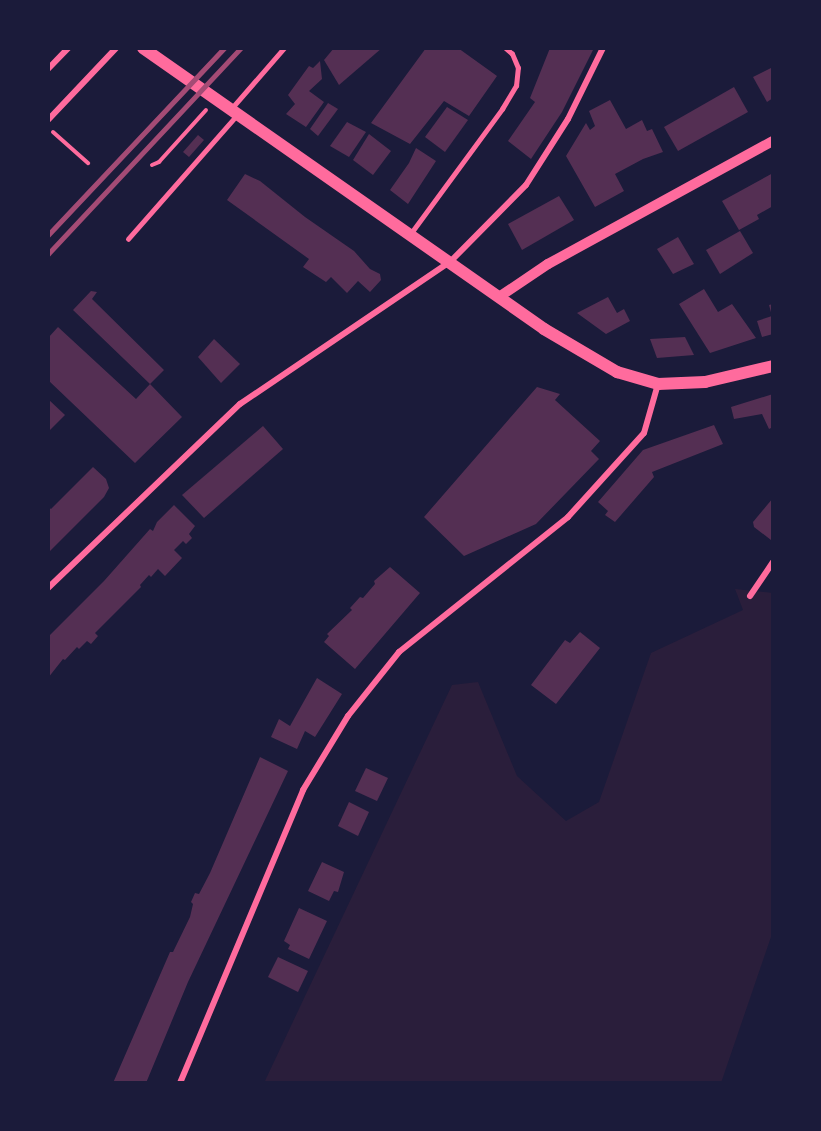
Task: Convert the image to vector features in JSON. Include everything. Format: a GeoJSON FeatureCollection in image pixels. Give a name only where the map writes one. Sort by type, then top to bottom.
{"type":"FeatureCollection","features":[{"type":"Feature","properties":{"kind":"main road"},"geometry":{"type":"LineString","coordinates":[[143,48],[544,329],[617,372],[658,384],[705,382],[773,366]]}},
{"type":"Feature","properties":{"kind":"street"},"geometry":{"type":"LineString","coordinates":[[48,69],[68,48]]}},
{"type":"Feature","properties":{"kind":"street"},"geometry":{"type":"LineString","coordinates":[[48,120],[116,48]]}},
{"type":"Feature","properties":{"kind":"street"},"geometry":{"type":"LineString","coordinates":[[48,588],[240,404],[450,262],[526,185],[568,119],[603,48]]}},
{"type":"Feature","properties":{"kind":"street"},"geometry":{"type":"LineString","coordinates":[[499,297],[548,264],[773,141]]}},
{"type":"Feature","properties":{"kind":"street"},"geometry":{"type":"LineString","coordinates":[[180,1083],[303,790],[348,716],[399,652],[568,518],[644,433],[658,384]]}},
{"type":"Feature","properties":{"kind":"street"},"geometry":{"type":"LineString","coordinates":[[750,596],[773,562]]}},
{"type":"Feature","properties":{"kind":"lane"},"geometry":{"type":"LineString","coordinates":[[128,239],[284,48]]}},
{"type":"Feature","properties":{"kind":"lane"},"geometry":{"type":"LineString","coordinates":[[410,235],[502,109],[516,86],[518,68],[512,54],[505,48]]}},
{"type":"Feature","properties":{"kind":"path"},"geometry":{"type":"LineString","coordinates":[[152,165],[159,162],[217,99]]}},
{"type":"Feature","properties":{"kind":"path"},"geometry":{"type":"LineString","coordinates":[[48,128],[88,163]]}},
{"type":"Feature","properties":{"kind":"shaded area"},"geometry":{"type":"Polygon","coordinates":[[[735,589],[773,593],[773,931],[721,1083],[264,1083],[452,685],[478,682],[517,776],[566,821],[599,802],[651,653],[743,610],[735,589]]]}},
{"type":"Feature","properties":{"kind":"building"},"geometry":{"type":"Polygon","coordinates":[[[334,48],[382,48],[339,85],[324,60],[334,48]]]}},
{"type":"Feature","properties":{"kind":"building"},"geometry":{"type":"Polygon","coordinates":[[[426,48],[458,48],[497,76],[469,116],[444,101],[410,144],[371,123],[426,48]]]}},
{"type":"Feature","properties":{"kind":"building"},"geometry":{"type":"Polygon","coordinates":[[[550,48],[594,48],[562,112],[531,159],[508,141],[535,102],[530,98],[550,48]]]}},
{"type":"Feature","properties":{"kind":"building"},"geometry":{"type":"Polygon","coordinates":[[[320,61],[322,79],[309,91],[324,102],[306,127],[286,114],[295,104],[288,95],[309,66],[313,68],[320,61]]]}},
{"type":"Feature","properties":{"kind":"building"},"geometry":{"type":"Polygon","coordinates":[[[773,67],[773,98],[767,102],[753,77],[773,67]]]}},
{"type":"Feature","properties":{"kind":"building"},"geometry":{"type":"Polygon","coordinates":[[[734,87],[748,112],[678,151],[664,127],[734,87]]]}},
{"type":"Feature","properties":{"kind":"building"},"geometry":{"type":"Polygon","coordinates":[[[610,100],[626,129],[642,120],[647,131],[652,129],[663,152],[643,159],[615,174],[624,191],[595,207],[566,156],[586,123],[590,130],[595,126],[589,111],[610,100]]]}},
{"type":"Feature","properties":{"kind":"building"},"geometry":{"type":"Polygon","coordinates":[[[328,103],[338,109],[318,136],[310,129],[328,103]]]}},
{"type":"Feature","properties":{"kind":"building"},"geometry":{"type":"Polygon","coordinates":[[[447,107],[468,120],[445,152],[425,137],[447,107]]]}},
{"type":"Feature","properties":{"kind":"building"},"geometry":{"type":"Polygon","coordinates":[[[347,122],[366,132],[349,157],[330,146],[347,122]]]}},
{"type":"Feature","properties":{"kind":"building"},"geometry":{"type":"Polygon","coordinates":[[[369,134],[391,151],[373,175],[353,160],[369,134]]]}},
{"type":"Feature","properties":{"kind":"building"},"geometry":{"type":"Polygon","coordinates":[[[198,135],[204,140],[189,157],[183,152],[198,135]]]}},
{"type":"Feature","properties":{"kind":"building"},"geometry":{"type":"Polygon","coordinates":[[[416,148],[436,161],[408,204],[390,190],[409,163],[416,148]]]}},
{"type":"Feature","properties":{"kind":"building"},"geometry":{"type":"Polygon","coordinates":[[[773,173],[773,206],[757,215],[759,219],[739,230],[722,201],[773,173]]]}},
{"type":"Feature","properties":{"kind":"building"},"geometry":{"type":"Polygon","coordinates":[[[245,174],[260,181],[305,217],[354,251],[370,269],[380,274],[381,280],[370,292],[358,281],[347,293],[331,277],[326,282],[303,267],[309,259],[227,200],[245,174]]]}},
{"type":"Feature","properties":{"kind":"building"},"geometry":{"type":"Polygon","coordinates":[[[559,196],[574,220],[522,250],[508,224],[559,196]]]}},
{"type":"Feature","properties":{"kind":"building"},"geometry":{"type":"Polygon","coordinates":[[[740,231],[753,253],[720,274],[706,250],[740,231]]]}},
{"type":"Feature","properties":{"kind":"building"},"geometry":{"type":"Polygon","coordinates":[[[678,237],[694,264],[673,274],[657,249],[678,237]]]}},
{"type":"Feature","properties":{"kind":"building"},"geometry":{"type":"Polygon","coordinates":[[[704,289],[718,312],[732,304],[756,338],[710,353],[679,304],[704,289]]]}},
{"type":"Feature","properties":{"kind":"building"},"geometry":{"type":"Polygon","coordinates":[[[91,291],[97,292],[92,299],[164,370],[150,384],[73,310],[91,291]]]}},
{"type":"Feature","properties":{"kind":"building"},"geometry":{"type":"Polygon","coordinates":[[[608,297],[617,313],[624,309],[630,321],[606,334],[577,313],[608,297]]]}},
{"type":"Feature","properties":{"kind":"building"},"geometry":{"type":"Polygon","coordinates":[[[773,304],[773,334],[762,337],[757,321],[772,316],[769,305],[773,304]]]}},
{"type":"Feature","properties":{"kind":"building"},"geometry":{"type":"Polygon","coordinates":[[[58,327],[136,399],[150,384],[182,417],[135,463],[48,380],[48,338],[58,327]]]}},
{"type":"Feature","properties":{"kind":"building"},"geometry":{"type":"Polygon","coordinates":[[[685,337],[694,355],[657,358],[650,339],[685,337]]]}},
{"type":"Feature","properties":{"kind":"building"},"geometry":{"type":"Polygon","coordinates":[[[214,339],[240,364],[221,383],[198,357],[214,339]]]}},
{"type":"Feature","properties":{"kind":"building"},"geometry":{"type":"Polygon","coordinates":[[[537,387],[560,394],[555,400],[600,441],[591,451],[599,459],[536,524],[464,556],[424,517],[537,387]]]}},
{"type":"Feature","properties":{"kind":"building"},"geometry":{"type":"Polygon","coordinates":[[[773,394],[773,427],[769,429],[762,414],[734,419],[731,407],[773,394]]]}},
{"type":"Feature","properties":{"kind":"building"},"geometry":{"type":"Polygon","coordinates":[[[48,399],[65,415],[48,432],[48,399]]]}},
{"type":"Feature","properties":{"kind":"building"},"geometry":{"type":"Polygon","coordinates":[[[714,425],[723,444],[652,472],[654,477],[615,522],[605,515],[608,511],[598,502],[643,450],[714,425]]]}},
{"type":"Feature","properties":{"kind":"building"},"geometry":{"type":"Polygon","coordinates":[[[263,426],[283,449],[204,518],[182,495],[263,426]]]}},
{"type":"Feature","properties":{"kind":"building"},"geometry":{"type":"Polygon","coordinates":[[[93,467],[106,479],[109,488],[104,497],[48,553],[48,507],[51,509],[93,467]]]}},
{"type":"Feature","properties":{"kind":"building"},"geometry":{"type":"Polygon","coordinates":[[[773,498],[773,538],[771,540],[754,527],[753,522],[773,498]]]}},
{"type":"Feature","properties":{"kind":"building"},"geometry":{"type":"Polygon","coordinates":[[[174,505],[195,526],[189,534],[192,538],[186,544],[183,541],[174,550],[182,558],[165,576],[158,569],[151,577],[149,575],[140,585],[141,587],[95,633],[98,636],[91,644],[87,641],[79,649],[77,647],[65,660],[63,659],[48,678],[48,637],[104,581],[150,529],[153,531],[157,522],[174,505]]]}},
{"type":"Feature","properties":{"kind":"building"},"geometry":{"type":"Polygon","coordinates":[[[390,567],[420,593],[355,669],[324,642],[329,636],[327,634],[352,610],[350,608],[360,597],[363,598],[375,584],[374,581],[390,567]]]}},
{"type":"Feature","properties":{"kind":"building"},"geometry":{"type":"Polygon","coordinates":[[[580,632],[600,648],[556,704],[531,685],[565,640],[570,643],[580,632]]]}},
{"type":"Feature","properties":{"kind":"building"},"geometry":{"type":"Polygon","coordinates":[[[317,678],[342,694],[315,737],[305,731],[297,749],[271,737],[279,719],[290,726],[317,678]]]}},
{"type":"Feature","properties":{"kind":"building"},"geometry":{"type":"Polygon","coordinates":[[[260,757],[288,771],[188,982],[146,1083],[113,1083],[170,952],[173,952],[190,917],[193,904],[191,902],[195,893],[199,894],[210,873],[260,757]]]}},
{"type":"Feature","properties":{"kind":"building"},"geometry":{"type":"Polygon","coordinates":[[[366,768],[388,778],[377,801],[355,791],[366,768]]]}},
{"type":"Feature","properties":{"kind":"building"},"geometry":{"type":"Polygon","coordinates":[[[349,802],[369,812],[358,836],[338,826],[349,802]]]}},
{"type":"Feature","properties":{"kind":"building"},"geometry":{"type":"Polygon","coordinates":[[[322,862],[344,872],[338,892],[334,891],[329,901],[308,891],[322,862]]]}},
{"type":"Feature","properties":{"kind":"building"},"geometry":{"type":"Polygon","coordinates":[[[299,908],[327,921],[309,959],[288,949],[290,945],[284,941],[299,908]]]}},
{"type":"Feature","properties":{"kind":"building"},"geometry":{"type":"Polygon","coordinates":[[[278,957],[308,971],[298,992],[268,977],[278,957]]]}},
{"type":"Feature","properties":{"kind":"railway"},"geometry":{"type":"LineString","coordinates":[[48,235],[224,48]]}},
{"type":"Feature","properties":{"kind":"railway"},"geometry":{"type":"LineString","coordinates":[[48,254],[241,48]]}}]}
